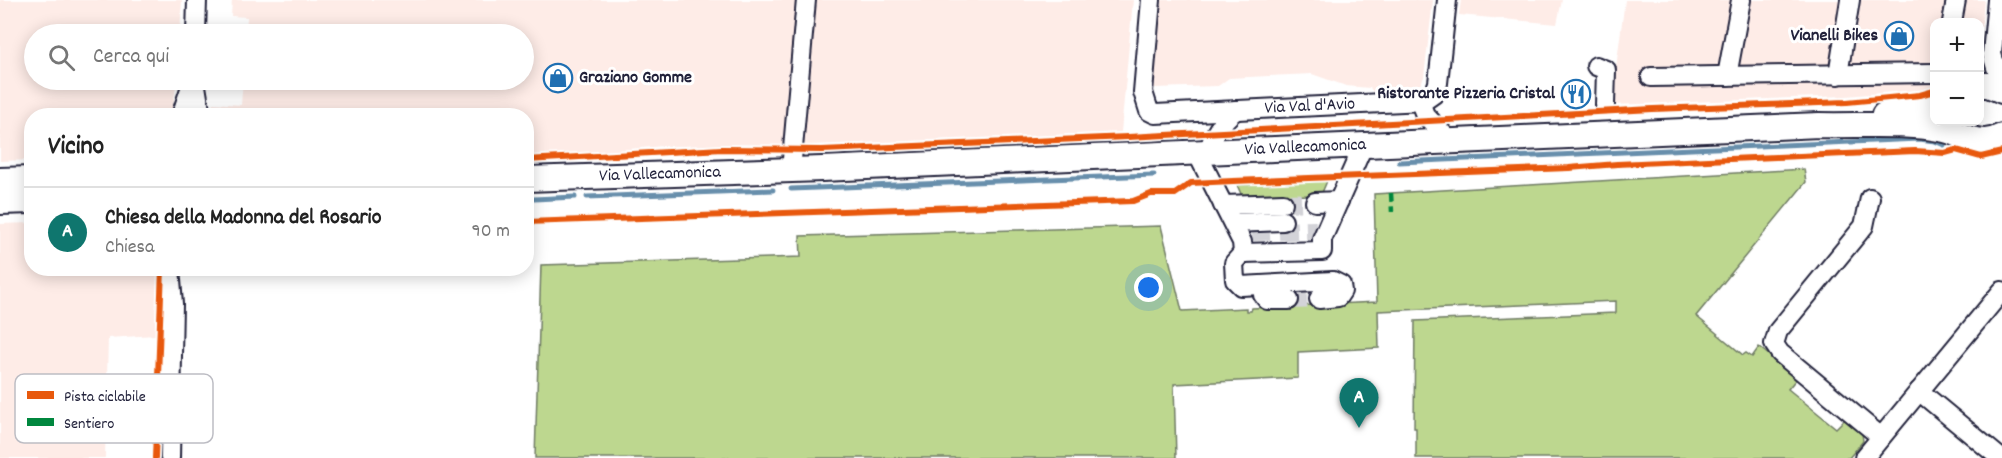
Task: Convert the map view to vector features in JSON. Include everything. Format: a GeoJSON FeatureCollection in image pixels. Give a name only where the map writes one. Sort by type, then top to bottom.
{"type":"FeatureCollection","features":[{"type":"Feature","properties":{"kind":"main road"},"geometry":{"type":"LineString","coordinates":[[1984,85],[2002,89]]}},
{"type":"Feature","properties":{"kind":"main road","name":"Via Vallecamonica"},"geometry":{"type":"LineString","coordinates":[[1819,125],[1910,111],[1930,105]]}},
{"type":"Feature","properties":{"kind":"main road","name":"Via Vallecamonica"},"geometry":{"type":"LineString","coordinates":[[534,179],[791,171],[1819,125],[1960,128],[1978,142],[1986,142],[2002,136]]}},
{"type":"Feature","properties":{"kind":"main road"},"geometry":{"type":"LineString","coordinates":[[0,180],[24,179]]}},
{"type":"Feature","properties":{"kind":"main road"},"geometry":{"type":"LineString","coordinates":[[0,202],[24,201]]}},
{"type":"Feature","properties":{"kind":"street"},"geometry":{"type":"LineString","coordinates":[[196,24],[197,0]]}},
{"type":"Feature","properties":{"kind":"street"},"geometry":{"type":"LineString","coordinates":[[791,171],[806,0]]}},
{"type":"Feature","properties":{"kind":"street","name":"Via Val d'Avio"},"geometry":{"type":"LineString","coordinates":[[1151,0],[1143,92],[1149,111],[1160,114],[1420,102]]}},
{"type":"Feature","properties":{"kind":"street"},"geometry":{"type":"LineString","coordinates":[[1447,0],[1438,83],[1432,96],[1420,102],[1425,115],[1451,142]]}},
{"type":"Feature","properties":{"kind":"street"},"geometry":{"type":"LineString","coordinates":[[1728,76],[1740,0]]}},
{"type":"Feature","properties":{"kind":"street"},"geometry":{"type":"LineString","coordinates":[[1838,75],[1850,0]]}},
{"type":"Feature","properties":{"kind":"street"},"geometry":{"type":"LineString","coordinates":[[1953,18],[1956,0]]}},
{"type":"Feature","properties":{"kind":"street"},"geometry":{"type":"LineString","coordinates":[[1997,0],[1987,27],[2002,89]]}},
{"type":"Feature","properties":{"kind":"street"},"geometry":{"type":"LineString","coordinates":[[1982,72],[1992,54]]}},
{"type":"Feature","properties":{"kind":"street"},"geometry":{"type":"LineString","coordinates":[[1596,66],[1606,70],[1605,105]]}},
{"type":"Feature","properties":{"kind":"street"},"geometry":{"type":"LineString","coordinates":[[1651,77],[1930,73]]}},
{"type":"Feature","properties":{"kind":"street"},"geometry":{"type":"LineString","coordinates":[[184,108],[190,90]]}},
{"type":"Feature","properties":{"kind":"street"},"geometry":{"type":"LineString","coordinates":[[196,90],[199,108]]}},
{"type":"Feature","properties":{"kind":"street"},"geometry":{"type":"LineString","coordinates":[[1236,110],[1215,132],[1202,153],[1239,230],[1234,280],[1241,286],[1263,285],[1315,291],[1336,298],[1342,289]]}},
{"type":"Feature","properties":{"kind":"street"},"geometry":{"type":"LineString","coordinates":[[1315,291],[1322,223],[1362,146]]}},
{"type":"Feature","properties":{"kind":"street"},"geometry":{"type":"LineString","coordinates":[[1870,198],[1864,226],[1778,331],[1774,344],[1780,353],[1881,437]]}},
{"type":"Feature","properties":{"kind":"street"},"geometry":{"type":"LineString","coordinates":[[1239,230],[1283,212]]}},
{"type":"Feature","properties":{"kind":"street"},"geometry":{"type":"LineString","coordinates":[[1239,230],[1322,223]]}},
{"type":"Feature","properties":{"kind":"street"},"geometry":{"type":"LineString","coordinates":[[171,276],[173,304],[172,374]]}},
{"type":"Feature","properties":{"kind":"street"},"geometry":{"type":"LineString","coordinates":[[173,304],[180,276]]}},
{"type":"Feature","properties":{"kind":"street"},"geometry":{"type":"LineString","coordinates":[[1263,285],[1263,295],[1268,300],[1289,300]]}},
{"type":"Feature","properties":{"kind":"street"},"geometry":{"type":"LineString","coordinates":[[1864,458],[2002,291]]}},
{"type":"Feature","properties":{"kind":"street"},"geometry":{"type":"LineString","coordinates":[[1919,391],[2000,458]]}},
{"type":"Feature","properties":{"kind":"street"},"geometry":{"type":"LineString","coordinates":[[170,443],[170,458]]}},
{"type":"Feature","properties":{"kind":"shaded area"},"geometry":{"type":"Polygon","coordinates":[[[0,0],[182,0],[181,24],[24,24],[24,90],[175,90],[173,105],[172,108],[24,108],[24,160],[0,161],[0,0]]]}},
{"type":"Feature","properties":{"kind":"shaded area"},"geometry":{"type":"Polygon","coordinates":[[[232,0],[1133,0],[1121,132],[811,145],[663,146],[534,157],[534,108],[213,108],[213,103],[241,105],[242,90],[534,90],[534,24],[247,24],[247,17],[231,16],[232,0]]]}},
{"type":"Feature","properties":{"kind":"shaded area"},"geometry":{"type":"Polygon","coordinates":[[[1162,0],[1433,0],[1424,77],[1415,90],[1374,93],[1370,88],[1346,86],[1312,74],[1229,78],[1218,86],[1154,88],[1162,0]]]}},
{"type":"Feature","properties":{"kind":"shaded area"},"geometry":{"type":"Polygon","coordinates":[[[1461,0],[1562,0],[1557,24],[1459,15],[1461,0]]]}},
{"type":"Feature","properties":{"kind":"shaded area"},"geometry":{"type":"Polygon","coordinates":[[[1625,0],[1984,0],[1982,18],[1930,18],[1930,88],[1927,89],[1846,96],[1611,105],[1625,0]]]}},
{"type":"Feature","properties":{"kind":"shaded area"},"geometry":{"type":"Polygon","coordinates":[[[24,223],[24,276],[157,276],[155,335],[108,338],[107,374],[15,374],[15,443],[105,443],[105,458],[0,458],[0,224],[24,223]]]}},
{"type":"Feature","properties":{"kind":"green space"},"geometry":{"type":"Polygon","coordinates":[[[1804,169],[1806,182],[1696,316],[1743,355],[1746,353],[1752,357],[1759,347],[1797,378],[1788,389],[1836,428],[1845,419],[1862,433],[1863,441],[1849,458],[1416,458],[1415,321],[1616,313],[1616,301],[1378,311],[1379,348],[1298,352],[1298,378],[1174,384],[1176,458],[535,458],[541,265],[801,257],[800,236],[1161,226],[1182,311],[1246,308],[1246,311],[1251,311],[1252,308],[1377,302],[1374,194],[1804,169]]]}},
{"type":"Feature","properties":{"kind":"green space"},"geometry":{"type":"Polygon","coordinates":[[[1327,181],[1321,195],[1242,196],[1237,185],[1327,181]]]}},
{"type":"Feature","properties":{"kind":"waterway"},"geometry":{"type":"LineString","coordinates":[[1399,162],[1919,139],[1944,145]]}},
{"type":"Feature","properties":{"kind":"waterway"},"geometry":{"type":"LineString","coordinates":[[791,189],[1154,175]]}},
{"type":"Feature","properties":{"kind":"waterway"},"geometry":{"type":"LineString","coordinates":[[587,197],[773,190]]}},
{"type":"Feature","properties":{"kind":"waterway"},"geometry":{"type":"LineString","coordinates":[[534,199],[575,197]]}},
{"type":"Feature","properties":{"kind":"tunnel"},"geometry":{"type":"LineString","coordinates":[[1283,203],[1315,202]]}},
{"type":"Feature","properties":{"kind":"tunnel"},"geometry":{"type":"LineString","coordinates":[[1252,232],[1316,230]]}},
{"type":"Feature","properties":{"kind":"tunnel"},"geometry":{"type":"LineString","coordinates":[[1289,300],[1319,299]]}},
{"type":"Feature","properties":{"kind":"marked path"},"geometry":{"type":"LineString","coordinates":[[1391,193],[1392,212]]}},
{"type":"Feature","properties":{"kind":"cycle path"},"geometry":{"type":"LineString","coordinates":[[534,160],[722,149],[822,150],[1128,137],[1653,109],[1847,102],[1930,92]]}},
{"type":"Feature","properties":{"kind":"cycle path"},"geometry":{"type":"LineString","coordinates":[[534,222],[1133,201],[1151,194],[1175,194],[1191,183],[1915,151],[1945,153],[1956,150],[1981,157],[2002,152]]}},
{"type":"Feature","properties":{"kind":"cycle path"},"geometry":{"type":"LineString","coordinates":[[158,374],[162,276]]}},
{"type":"Feature","properties":{"kind":"cycle path"},"geometry":{"type":"LineString","coordinates":[[155,458],[156,443]]}},
{"type":"Feature","properties":{"kind":"place","name":"Vianelli Bikes"},"geometry":{"type":"Point","coordinates":[1899,36]}},
{"type":"Feature","properties":{"kind":"place","name":"Graziano Gomme"},"geometry":{"type":"Point","coordinates":[558,78]}},
{"type":"Feature","properties":{"kind":"place","name":"Ristorante Pizzeria Cristal"},"geometry":{"type":"Point","coordinates":[1576,94]}},
{"type":"Feature","properties":{"kind":"place","name":"Chiesa della Madonna del Rosario"},"geometry":{"type":"Point","coordinates":[1359,428]}}]}
